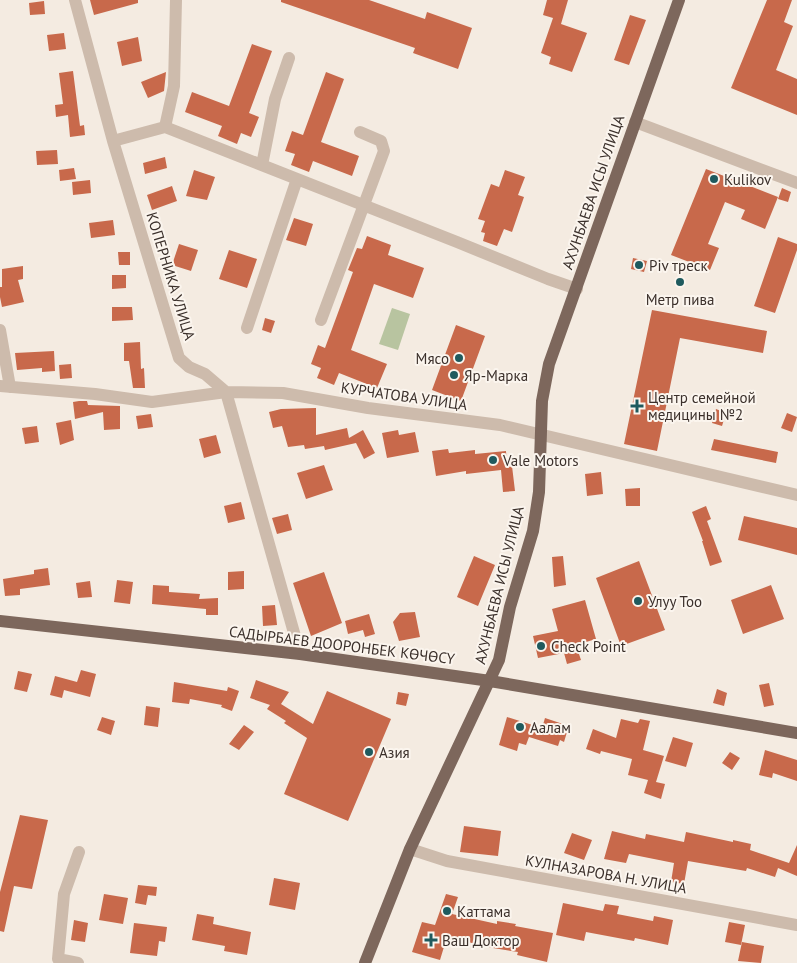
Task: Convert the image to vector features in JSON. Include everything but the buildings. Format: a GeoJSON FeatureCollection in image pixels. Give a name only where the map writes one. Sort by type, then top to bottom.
{"type":"FeatureCollection","features":[{"type":"Feature","properties":{"kind":"main road","name":"АХУНБАЕВА ИСЫ УЛИЦА"},"geometry":{"type":"LineString","coordinates":[[365,963],[410,848],[456,748],[500,660],[510,607],[533,531],[539,492],[542,401],[549,364],[679,0]]}},
{"type":"Feature","properties":{"kind":"main road","name":"САДЫРБАЕВ ДООРОНБЕК КӨЧӨСҮ"},"geometry":{"type":"LineString","coordinates":[[0,621],[300,654],[490,681],[797,733]]}},
{"type":"Feature","properties":{"kind":"street","name":"КОПЕРНИКА УЛИЦА"},"geometry":{"type":"LineString","coordinates":[[75,0],[114,141],[179,358],[189,367],[205,374],[226,392]]}},
{"type":"Feature","properties":{"kind":"street"},"geometry":{"type":"LineString","coordinates":[[165,127],[174,86],[176,0]]}},
{"type":"Feature","properties":{"kind":"street"},"geometry":{"type":"LineString","coordinates":[[262,165],[275,99],[289,58]]}},
{"type":"Feature","properties":{"kind":"street"},"geometry":{"type":"LineString","coordinates":[[635,122],[797,183]]}},
{"type":"Feature","properties":{"kind":"street"},"geometry":{"type":"LineString","coordinates":[[114,141],[165,127],[577,289]]}},
{"type":"Feature","properties":{"kind":"street"},"geometry":{"type":"LineString","coordinates":[[321,320],[384,151],[381,141],[360,132]]}},
{"type":"Feature","properties":{"kind":"street"},"geometry":{"type":"LineString","coordinates":[[246,328],[297,179]]}},
{"type":"Feature","properties":{"kind":"street"},"geometry":{"type":"LineString","coordinates":[[0,330],[5,387]]}},
{"type":"Feature","properties":{"kind":"street","name":"КУРЧАТОВА УЛИЦА"},"geometry":{"type":"LineString","coordinates":[[5,387],[95,394],[152,402],[226,392],[283,393],[368,408],[500,425],[797,495]]}},
{"type":"Feature","properties":{"kind":"street"},"geometry":{"type":"LineString","coordinates":[[226,392],[300,654]]}},
{"type":"Feature","properties":{"kind":"street","name":"КУЛНАЗАРОВА Н. УЛИЦА"},"geometry":{"type":"LineString","coordinates":[[410,848],[447,861],[797,926]]}},
{"type":"Feature","properties":{"kind":"street"},"geometry":{"type":"LineString","coordinates":[[78,963],[58,961],[64,894],[79,852]]}},
{"type":"Feature","properties":{"kind":"green space"},"geometry":{"type":"Polygon","coordinates":[[[392,308],[410,314],[398,350],[379,344],[392,308]]]}},
{"type":"Feature","properties":{"kind":"place","name":"Kulikov"},"geometry":{"type":"Point","coordinates":[714,179]}},
{"type":"Feature","properties":{"kind":"place","name":"Piv треск"},"geometry":{"type":"Point","coordinates":[639,265]}},
{"type":"Feature","properties":{"kind":"place","name":"Метр пива"},"geometry":{"type":"Point","coordinates":[680,282]}},
{"type":"Feature","properties":{"kind":"place","name":"Мясо"},"geometry":{"type":"Point","coordinates":[459,358]}},
{"type":"Feature","properties":{"kind":"place","name":"Яр-Марка"},"geometry":{"type":"Point","coordinates":[454,375]}},
{"type":"Feature","properties":{"kind":"place","name":"Центр семейной медицины №2"},"geometry":{"type":"Point","coordinates":[637,406]}},
{"type":"Feature","properties":{"kind":"place","name":"Vale Motors"},"geometry":{"type":"Point","coordinates":[493,460]}},
{"type":"Feature","properties":{"kind":"place","name":"Улуу Тоо"},"geometry":{"type":"Point","coordinates":[638,601]}},
{"type":"Feature","properties":{"kind":"place","name":"Check Point"},"geometry":{"type":"Point","coordinates":[541,646]}},
{"type":"Feature","properties":{"kind":"place","name":"Аалам"},"geometry":{"type":"Point","coordinates":[520,727]}},
{"type":"Feature","properties":{"kind":"place","name":"Азия"},"geometry":{"type":"Point","coordinates":[369,752]}},
{"type":"Feature","properties":{"kind":"place","name":"Каттама"},"geometry":{"type":"Point","coordinates":[447,911]}},
{"type":"Feature","properties":{"kind":"place","name":"Ваш Доктор"},"geometry":{"type":"Point","coordinates":[431,940]}}]}
